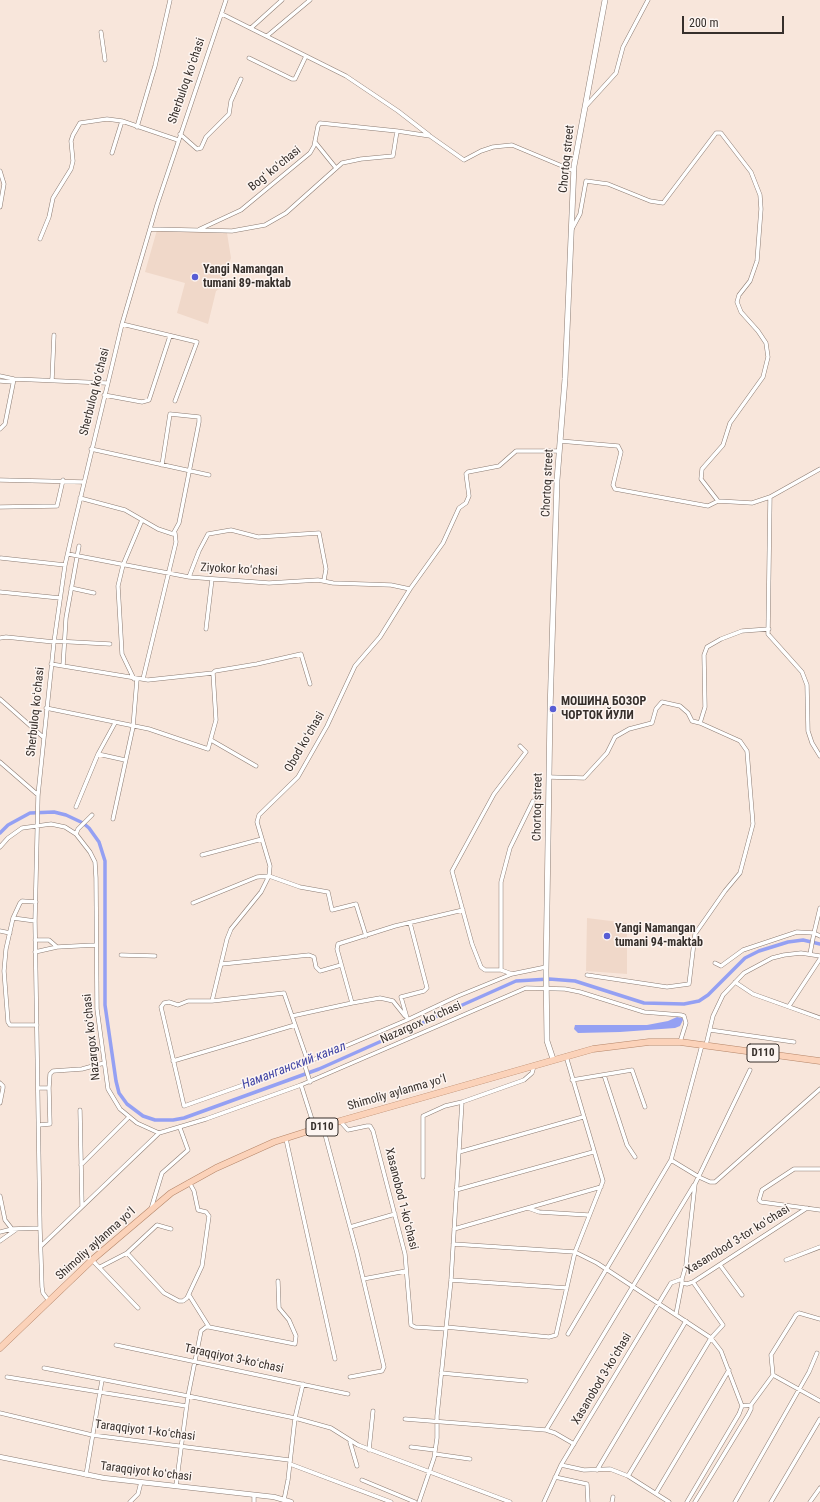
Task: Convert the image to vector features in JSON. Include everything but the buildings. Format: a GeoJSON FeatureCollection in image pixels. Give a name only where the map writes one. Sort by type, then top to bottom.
{"type":"FeatureCollection","features":[{"type":"Feature","properties":{"kind":"main road","name":"Chortoq street"},"geometry":{"type":"LineString","coordinates":[[553,1059],[548,1041],[546,969],[549,777],[559,451],[574,171],[584,109],[605,0]]}},
{"type":"Feature","properties":{"kind":"main road","name":"Shimoliy aylanma yoʻl"},"geometry":{"type":"LineString","coordinates":[[0,1348],[92,1260],[170,1193],[189,1182],[263,1146],[340,1121],[534,1064],[593,1049],[649,1042],[680,1042],[820,1061]]}},
{"type":"Feature","properties":{"kind":"street"},"geometry":{"type":"LineString","coordinates":[[137,127],[155,66],[170,0]]}},
{"type":"Feature","properties":{"kind":"street","name":"Sherbuloq koʻchasi"},"geometry":{"type":"LineString","coordinates":[[49,1302],[43,1293],[40,1228],[35,921],[37,802],[42,737],[51,664],[65,565],[106,383],[150,229],[178,140],[226,0]]}},
{"type":"Feature","properties":{"kind":"street"},"geometry":{"type":"LineString","coordinates":[[251,28],[282,0]]}},
{"type":"Feature","properties":{"kind":"street"},"geometry":{"type":"LineString","coordinates":[[266,36],[310,0]]}},
{"type":"Feature","properties":{"kind":"street"},"geometry":{"type":"LineString","coordinates":[[584,109],[616,73],[623,47],[648,0]]}},
{"type":"Feature","properties":{"kind":"street"},"geometry":{"type":"LineString","coordinates":[[222,14],[350,78],[398,111],[430,136]]}},
{"type":"Feature","properties":{"kind":"street"},"geometry":{"type":"LineString","coordinates":[[101,32],[106,60]]}},
{"type":"Feature","properties":{"kind":"street"},"geometry":{"type":"LineString","coordinates":[[249,58],[292,80],[295,78],[306,56]]}},
{"type":"Feature","properties":{"kind":"street"},"geometry":{"type":"LineString","coordinates":[[180,134],[197,149],[200,148],[206,136],[229,114],[231,101],[241,80]]}},
{"type":"Feature","properties":{"kind":"street"},"geometry":{"type":"LineString","coordinates":[[40,239],[49,217],[52,198],[72,166],[71,141],[77,125],[97,120],[122,122],[178,140]]}},
{"type":"Feature","properties":{"kind":"street"},"geometry":{"type":"LineString","coordinates":[[112,153],[122,122]]}},
{"type":"Feature","properties":{"kind":"street","name":"Bogʻ koʻchasi"},"geometry":{"type":"LineString","coordinates":[[199,230],[241,210],[310,153],[315,142],[318,126],[322,122],[430,136],[464,160],[493,147],[512,145],[574,171]]}},
{"type":"Feature","properties":{"kind":"street","name":"Bogʻ koʻchasi"},"geometry":{"type":"LineString","coordinates":[[150,229],[245,230],[272,222],[295,206],[336,168],[350,160],[393,156],[397,131]]}},
{"type":"Feature","properties":{"kind":"street"},"geometry":{"type":"LineString","coordinates":[[572,230],[580,214],[586,181],[608,184],[650,201],[663,203],[718,132],[721,133],[753,175],[759,191],[761,203],[758,256],[750,282],[739,295],[737,302],[741,312],[758,331],[766,343],[768,357],[763,377],[730,423],[723,445],[702,469],[701,479],[718,501]]}},
{"type":"Feature","properties":{"kind":"street"},"geometry":{"type":"LineString","coordinates":[[315,142],[336,168]]}},
{"type":"Feature","properties":{"kind":"street"},"geometry":{"type":"LineString","coordinates":[[0,171],[4,184],[0,207]]}},
{"type":"Feature","properties":{"kind":"street"},"geometry":{"type":"LineString","coordinates":[[122,324],[197,342],[175,401]]}},
{"type":"Feature","properties":{"kind":"street"},"geometry":{"type":"LineString","coordinates":[[52,380],[54,335]]}},
{"type":"Feature","properties":{"kind":"street"},"geometry":{"type":"LineString","coordinates":[[104,395],[142,402],[149,400],[170,336]]}},
{"type":"Feature","properties":{"kind":"street"},"geometry":{"type":"LineString","coordinates":[[0,376],[14,380]]}},
{"type":"Feature","properties":{"kind":"street"},"geometry":{"type":"LineString","coordinates":[[0,429],[5,424],[14,380]]}},
{"type":"Feature","properties":{"kind":"street"},"geometry":{"type":"LineString","coordinates":[[0,381],[52,380],[106,383]]}},
{"type":"Feature","properties":{"kind":"street"},"geometry":{"type":"LineString","coordinates":[[143,679],[167,574],[176,542],[175,533],[179,522],[199,422],[198,416],[170,414],[162,465]]}},
{"type":"Feature","properties":{"kind":"street"},"geometry":{"type":"LineString","coordinates":[[560,441],[618,446],[621,452],[613,485],[615,489],[708,506],[718,501],[752,503],[770,497],[820,469]]}},
{"type":"Feature","properties":{"kind":"street"},"geometry":{"type":"LineString","coordinates":[[91,449],[208,475]]}},
{"type":"Feature","properties":{"kind":"street"},"geometry":{"type":"LineString","coordinates":[[410,589],[443,543],[459,508],[468,500],[470,493],[465,477],[468,472],[499,466],[516,451],[559,451]]}},
{"type":"Feature","properties":{"kind":"street"},"geometry":{"type":"LineString","coordinates":[[0,480],[63,480],[84,482]]}},
{"type":"Feature","properties":{"kind":"street"},"geometry":{"type":"LineString","coordinates":[[0,507],[57,506],[63,480]]}},
{"type":"Feature","properties":{"kind":"street"},"geometry":{"type":"LineString","coordinates":[[770,497],[768,634],[802,672],[807,685],[808,731],[812,743],[820,756]]}},
{"type":"Feature","properties":{"kind":"street"},"geometry":{"type":"LineString","coordinates":[[80,498],[125,510],[168,534],[175,533]]}},
{"type":"Feature","properties":{"kind":"street"},"geometry":{"type":"LineString","coordinates":[[112,819],[133,727],[135,679],[122,654],[120,642],[118,586],[123,565],[142,520]]}},
{"type":"Feature","properties":{"kind":"street"},"geometry":{"type":"LineString","coordinates":[[189,577],[199,551],[208,534],[231,530],[258,537],[319,533],[326,569],[324,580]]}},
{"type":"Feature","properties":{"kind":"street"},"geometry":{"type":"LineString","coordinates":[[63,666],[66,618],[80,546]]}},
{"type":"Feature","properties":{"kind":"street","name":"Ziyokor koʻchasi"},"geometry":{"type":"LineString","coordinates":[[68,554],[189,577],[269,583],[324,580],[333,583],[391,585],[410,589]]}},
{"type":"Feature","properties":{"kind":"street"},"geometry":{"type":"LineString","coordinates":[[1,558],[65,565]]}},
{"type":"Feature","properties":{"kind":"street"},"geometry":{"type":"LineString","coordinates":[[206,629],[212,579]]}},
{"type":"Feature","properties":{"kind":"street"},"geometry":{"type":"LineString","coordinates":[[71,588],[94,593]]}},
{"type":"Feature","properties":{"kind":"street","name":"Obod koʻchasi"},"geometry":{"type":"LineString","coordinates":[[212,1001],[231,929],[262,892],[268,876],[270,866],[257,822],[258,815],[298,777],[327,726],[355,666],[380,637],[410,589]]}},
{"type":"Feature","properties":{"kind":"street"},"geometry":{"type":"LineString","coordinates":[[0,592],[60,598]]}},
{"type":"Feature","properties":{"kind":"street"},"geometry":{"type":"LineString","coordinates":[[700,723],[705,707],[704,655],[707,647],[721,639],[742,631],[769,629]]}},
{"type":"Feature","properties":{"kind":"street"},"geometry":{"type":"LineString","coordinates":[[0,638],[6,637],[54,642],[65,641],[110,644]]}},
{"type":"Feature","properties":{"kind":"street"},"geometry":{"type":"LineString","coordinates":[[51,664],[135,679],[143,679],[213,673],[216,671],[301,654],[310,684]]}},
{"type":"Feature","properties":{"kind":"street"},"geometry":{"type":"LineString","coordinates":[[46,708],[164,733],[208,750],[216,717],[213,673]]}},
{"type":"Feature","properties":{"kind":"street"},"geometry":{"type":"LineString","coordinates":[[0,699],[42,737]]}},
{"type":"Feature","properties":{"kind":"street"},"geometry":{"type":"LineString","coordinates":[[549,777],[584,778],[606,753],[616,737],[629,729],[652,723],[656,709],[662,702],[680,706],[688,713],[692,721],[700,723],[740,741],[747,750],[753,824],[740,873],[725,891],[695,934],[690,984],[667,987],[588,975]]}},
{"type":"Feature","properties":{"kind":"street"},"geometry":{"type":"LineString","coordinates":[[76,807],[98,754],[115,723]]}},
{"type":"Feature","properties":{"kind":"street"},"geometry":{"type":"LineString","coordinates":[[211,740],[256,766]]}},
{"type":"Feature","properties":{"kind":"street"},"geometry":{"type":"LineString","coordinates":[[512,974],[501,970],[485,970],[481,967],[472,944],[452,873],[452,868],[494,794],[526,752],[520,746]]}},
{"type":"Feature","properties":{"kind":"street"},"geometry":{"type":"LineString","coordinates":[[98,754],[125,760]]}},
{"type":"Feature","properties":{"kind":"street"},"geometry":{"type":"LineString","coordinates":[[0,762],[38,796]]}},
{"type":"Feature","properties":{"kind":"street"},"geometry":{"type":"LineString","coordinates":[[501,970],[501,882],[510,848],[533,801]]}},
{"type":"Feature","properties":{"kind":"street"},"geometry":{"type":"LineString","coordinates":[[77,832],[90,816]]}},
{"type":"Feature","properties":{"kind":"street","name":"Nazargox koʻchasi"},"geometry":{"type":"LineString","coordinates":[[0,847],[8,838],[22,828],[37,825],[59,825],[77,832],[90,852],[94,862],[97,1009],[108,1089],[120,1110],[137,1123],[159,1133],[180,1128],[310,1082],[518,990],[533,987],[565,989],[580,992],[644,1012],[684,1016],[686,1023],[680,1042]]}},
{"type":"Feature","properties":{"kind":"street"},"geometry":{"type":"LineString","coordinates":[[202,855],[262,839]]}},
{"type":"Feature","properties":{"kind":"street"},"geometry":{"type":"LineString","coordinates":[[193,903],[257,877],[268,876],[300,887],[328,892],[332,910],[356,904],[366,936]]}},
{"type":"Feature","properties":{"kind":"street"},"geometry":{"type":"LineString","coordinates":[[36,902],[22,901],[13,918],[4,959],[8,1022],[10,1025],[37,1025]]}},
{"type":"Feature","properties":{"kind":"street"},"geometry":{"type":"LineString","coordinates":[[810,952],[820,908]]}},
{"type":"Feature","properties":{"kind":"street"},"geometry":{"type":"LineString","coordinates":[[352,1002],[337,948],[338,944],[410,923],[463,910]]}},
{"type":"Feature","properties":{"kind":"street"},"geometry":{"type":"LineString","coordinates":[[13,918],[35,921]]}},
{"type":"Feature","properties":{"kind":"street"},"geometry":{"type":"LineString","coordinates":[[407,1019],[401,997],[424,991],[427,987],[410,923]]}},
{"type":"Feature","properties":{"kind":"street"},"geometry":{"type":"LineString","coordinates":[[0,931],[10,933]]}},
{"type":"Feature","properties":{"kind":"street"},"geometry":{"type":"LineString","coordinates":[[715,964],[721,966],[743,950],[788,934],[796,932],[820,936]]}},
{"type":"Feature","properties":{"kind":"street"},"geometry":{"type":"LineString","coordinates":[[35,940],[49,940],[57,947]]}},
{"type":"Feature","properties":{"kind":"street"},"geometry":{"type":"LineString","coordinates":[[35,952],[57,947],[95,945]]}},
{"type":"Feature","properties":{"kind":"street"},"geometry":{"type":"LineString","coordinates":[[568,1334],[671,1160],[713,1016],[723,995],[750,969],[772,958],[810,952],[820,957],[789,1006]]}},
{"type":"Feature","properties":{"kind":"street"},"geometry":{"type":"LineString","coordinates":[[121,955],[155,956]]}},
{"type":"Feature","properties":{"kind":"street"},"geometry":{"type":"LineString","coordinates":[[222,964],[311,955],[314,957],[316,967],[320,971],[342,965]]}},
{"type":"Feature","properties":{"kind":"street"},"geometry":{"type":"LineString","coordinates":[[310,1082],[306,1062],[284,993],[212,1001],[188,1001],[178,1005],[169,1002],[162,1005],[161,1010],[183,1105],[185,1106],[306,1062],[512,974],[546,969]]}},
{"type":"Feature","properties":{"kind":"street"},"geometry":{"type":"LineString","coordinates":[[735,982],[753,994],[820,1018]]}},
{"type":"Feature","properties":{"kind":"street"},"geometry":{"type":"LineString","coordinates":[[292,1016],[352,1002],[380,998],[394,1001],[407,1019]]}},
{"type":"Feature","properties":{"kind":"street"},"geometry":{"type":"LineString","coordinates":[[173,1061],[295,1025]]}},
{"type":"Feature","properties":{"kind":"street"},"geometry":{"type":"LineString","coordinates":[[710,1030],[794,1042]]}},
{"type":"Feature","properties":{"kind":"street"},"geometry":{"type":"LineString","coordinates":[[446,1328],[553,1337],[556,1335],[575,1252],[588,1214],[601,1187],[603,1179],[593,1152],[566,1056]]}},
{"type":"Feature","properties":{"kind":"street"},"geometry":{"type":"LineString","coordinates":[[39,1125],[50,1124],[50,1074],[53,1071],[82,1069],[104,1063]]}},
{"type":"Feature","properties":{"kind":"street"},"geometry":{"type":"LineString","coordinates":[[422,1177],[423,1116],[445,1106],[462,1102],[524,1080],[532,1073],[534,1064]]}},
{"type":"Feature","properties":{"kind":"street"},"geometry":{"type":"LineString","coordinates":[[572,1080],[632,1070],[644,1106]]}},
{"type":"Feature","properties":{"kind":"street"},"geometry":{"type":"LineString","coordinates":[[546,1430],[699,1177],[712,1146],[750,1070]]}},
{"type":"Feature","properties":{"kind":"street"},"geometry":{"type":"LineString","coordinates":[[604,1075],[627,1145],[635,1157]]}},
{"type":"Feature","properties":{"kind":"street"},"geometry":{"type":"LineString","coordinates":[[0,1083],[3,1086],[0,1103]]}},
{"type":"Feature","properties":{"kind":"street"},"geometry":{"type":"LineString","coordinates":[[301,1085],[315,1129]]}},
{"type":"Feature","properties":{"kind":"street"},"geometry":{"type":"LineString","coordinates":[[38,1088],[50,1088]]}},
{"type":"Feature","properties":{"kind":"street"},"geometry":{"type":"LineString","coordinates":[[671,1160],[699,1177],[710,1182],[715,1182],[820,1089]]}},
{"type":"Feature","properties":{"kind":"street"},"geometry":{"type":"LineString","coordinates":[[419,1502],[430,1472],[435,1452],[441,1374],[451,1280],[462,1102]]}},
{"type":"Feature","properties":{"kind":"street"},"geometry":{"type":"LineString","coordinates":[[80,1110],[82,1206]]}},
{"type":"Feature","properties":{"kind":"street"},"geometry":{"type":"LineString","coordinates":[[81,1165],[129,1117]]}},
{"type":"Feature","properties":{"kind":"street"},"geometry":{"type":"LineString","coordinates":[[459,1152],[583,1117]]}},
{"type":"Feature","properties":{"kind":"street","name":"Xasanobod 1-koʻchasi"},"geometry":{"type":"LineString","coordinates":[[340,1121],[348,1130],[367,1126],[372,1128],[405,1254],[411,1325],[415,1327],[446,1328]]}},
{"type":"Feature","properties":{"kind":"street"},"geometry":{"type":"LineString","coordinates":[[322,1127],[350,1227],[384,1369],[382,1371],[350,1377]]}},
{"type":"Feature","properties":{"kind":"street"},"geometry":{"type":"LineString","coordinates":[[151,1209],[162,1173],[188,1152],[188,1148],[180,1128]]}},
{"type":"Feature","properties":{"kind":"street"},"geometry":{"type":"LineString","coordinates":[[41,1246],[159,1133]]}},
{"type":"Feature","properties":{"kind":"street"},"geometry":{"type":"LineString","coordinates":[[286,1139],[335,1359]]}},
{"type":"Feature","properties":{"kind":"street"},"geometry":{"type":"LineString","coordinates":[[456,1190],[593,1152]]}},
{"type":"Feature","properties":{"kind":"street"},"geometry":{"type":"LineString","coordinates":[[820,1169],[794,1169],[762,1190],[759,1195],[760,1202],[820,1210]]}},
{"type":"Feature","properties":{"kind":"street"},"geometry":{"type":"LineString","coordinates":[[128,1253],[164,1293],[179,1301],[185,1300],[189,1295],[202,1266],[209,1216],[206,1212],[198,1210],[194,1191],[189,1182]]}},
{"type":"Feature","properties":{"kind":"street"},"geometry":{"type":"LineString","coordinates":[[676,1314],[686,1265],[695,1184]]}},
{"type":"Feature","properties":{"kind":"street"},"geometry":{"type":"LineString","coordinates":[[454,1228],[601,1187]]}},
{"type":"Feature","properties":{"kind":"street"},"geometry":{"type":"LineString","coordinates":[[0,1196],[5,1220],[12,1229]]}},
{"type":"Feature","properties":{"kind":"street"},"geometry":{"type":"LineString","coordinates":[[527,1208],[539,1212],[588,1214]]}},
{"type":"Feature","properties":{"kind":"street","name":"Xasanobod 3-tor koʻchasi"},"geometry":{"type":"LineString","coordinates":[[682,1281],[687,1284],[693,1282],[806,1208]]}},
{"type":"Feature","properties":{"kind":"street"},"geometry":{"type":"LineString","coordinates":[[350,1227],[395,1214]]}},
{"type":"Feature","properties":{"kind":"street"},"geometry":{"type":"LineString","coordinates":[[100,1266],[128,1253],[157,1226],[171,1229]]}},
{"type":"Feature","properties":{"kind":"street"},"geometry":{"type":"LineString","coordinates":[[0,1232],[18,1228],[40,1228]]}},
{"type":"Feature","properties":{"kind":"street"},"geometry":{"type":"LineString","coordinates":[[0,1241],[18,1228]]}},
{"type":"Feature","properties":{"kind":"street"},"geometry":{"type":"LineString","coordinates":[[453,1244],[575,1252],[660,1303],[711,1338],[721,1351],[742,1406],[687,1502]]}},
{"type":"Feature","properties":{"kind":"street"},"geometry":{"type":"LineString","coordinates":[[786,1260],[820,1247]]}},
{"type":"Feature","properties":{"kind":"street"},"geometry":{"type":"LineString","coordinates":[[92,1260],[100,1266],[138,1308]]}},
{"type":"Feature","properties":{"kind":"street"},"geometry":{"type":"LineString","coordinates":[[720,1265],[742,1295]]}},
{"type":"Feature","properties":{"kind":"street"},"geometry":{"type":"LineString","coordinates":[[363,1279],[406,1271]]}},
{"type":"Feature","properties":{"kind":"street"},"geometry":{"type":"LineString","coordinates":[[451,1280],[567,1288]]}},
{"type":"Feature","properties":{"kind":"street"},"geometry":{"type":"LineString","coordinates":[[176,1486],[186,1406],[201,1331],[209,1328],[295,1344],[296,1336],[289,1320],[279,1308],[278,1281]]}},
{"type":"Feature","properties":{"kind":"street","name":"Xasanobod 3-koʻchasi"},"geometry":{"type":"LineString","coordinates":[[544,1502],[561,1465],[671,1283],[682,1281]]}},
{"type":"Feature","properties":{"kind":"street"},"geometry":{"type":"LineString","coordinates":[[628,1476],[711,1338],[723,1324],[693,1282]]}},
{"type":"Feature","properties":{"kind":"street"},"geometry":{"type":"LineString","coordinates":[[189,1295],[209,1328]]}},
{"type":"Feature","properties":{"kind":"street"},"geometry":{"type":"LineString","coordinates":[[696,1502],[748,1416],[751,1405],[773,1375],[771,1355],[796,1315],[800,1312],[820,1319]]}},
{"type":"Feature","properties":{"kind":"street"},"geometry":{"type":"LineString","coordinates":[[597,1470],[686,1321]]}},
{"type":"Feature","properties":{"kind":"street","name":"Taraqqiyot 3-koʻchasi"},"geometry":{"type":"LineString","coordinates":[[116,1345],[348,1394]]}},
{"type":"Feature","properties":{"kind":"street"},"geometry":{"type":"LineString","coordinates":[[735,1502],[800,1389],[817,1353]]}},
{"type":"Feature","properties":{"kind":"street"},"geometry":{"type":"LineString","coordinates":[[44,1368],[295,1418],[330,1428],[340,1432],[350,1442],[369,1450],[510,1502]]}},
{"type":"Feature","properties":{"kind":"street"},"geometry":{"type":"LineString","coordinates":[[656,1493],[729,1370]]}},
{"type":"Feature","properties":{"kind":"street"},"geometry":{"type":"LineString","coordinates":[[441,1374],[526,1381]]}},
{"type":"Feature","properties":{"kind":"street"},"geometry":{"type":"LineString","coordinates":[[773,1375],[820,1401]]}},
{"type":"Feature","properties":{"kind":"street"},"geometry":{"type":"LineString","coordinates":[[7,1377],[186,1406]]}},
{"type":"Feature","properties":{"kind":"street"},"geometry":{"type":"LineString","coordinates":[[86,1475],[102,1380]]}},
{"type":"Feature","properties":{"kind":"street"},"geometry":{"type":"LineString","coordinates":[[284,1500],[295,1418],[303,1384]]}},
{"type":"Feature","properties":{"kind":"street"},"geometry":{"type":"LineString","coordinates":[[742,1406],[751,1405]]}},
{"type":"Feature","properties":{"kind":"street"},"geometry":{"type":"LineString","coordinates":[[369,1450],[373,1411]]}},
{"type":"Feature","properties":{"kind":"street","name":"Taraqqiyot 1-koʻchasi"},"geometry":{"type":"LineString","coordinates":[[0,1413],[92,1435],[182,1446],[289,1462],[391,1502]]}},
{"type":"Feature","properties":{"kind":"street"},"geometry":{"type":"LineString","coordinates":[[405,1419],[546,1430],[555,1432],[574,1444]]}},
{"type":"Feature","properties":{"kind":"street"},"geometry":{"type":"LineString","coordinates":[[771,1502],[820,1419]]}},
{"type":"Feature","properties":{"kind":"street"},"geometry":{"type":"LineString","coordinates":[[350,1442],[357,1466]]}},
{"type":"Feature","properties":{"kind":"street"},"geometry":{"type":"LineString","coordinates":[[412,1447],[470,1459]]}},
{"type":"Feature","properties":{"kind":"street","name":"Taraqqiyot koʻchasi"},"geometry":{"type":"LineString","coordinates":[[0,1457],[86,1475],[254,1495],[291,1502]]}},
{"type":"Feature","properties":{"kind":"street"},"geometry":{"type":"LineString","coordinates":[[561,1465],[584,1470],[610,1470],[628,1476],[669,1502]]}},
{"type":"Feature","properties":{"kind":"street"},"geometry":{"type":"LineString","coordinates":[[555,1477],[587,1484],[588,1502]]}},
{"type":"Feature","properties":{"kind":"street"},"geometry":{"type":"LineString","coordinates":[[362,1480],[415,1502]]}},
{"type":"Feature","properties":{"kind":"street"},"geometry":{"type":"LineString","coordinates":[[130,1502],[138,1494],[141,1482]]}},
{"type":"Feature","properties":{"kind":"street"},"geometry":{"type":"LineString","coordinates":[[810,1502],[820,1488]]}},
{"type":"Feature","properties":{"kind":"street"},"geometry":{"type":"LineString","coordinates":[[254,1495],[254,1502]]}},
{"type":"Feature","properties":{"kind":"street"},"geometry":{"type":"LineString","coordinates":[[612,1502],[613,1497]]}},
{"type":"Feature","properties":{"kind":"shaded area","name":"Yangi Namangan tumani 89-maktab"},"geometry":{"type":"Polygon","coordinates":[[[157,230],[227,233],[231,258],[221,288],[216,291],[208,324],[177,313],[185,283],[145,272],[157,230]]]}},
{"type":"Feature","properties":{"kind":"shaded area","name":"Yangi Namangan tumani 94-maktab"},"geometry":{"type":"Polygon","coordinates":[[[587,918],[627,923],[627,974],[586,971],[587,918]]]}},
{"type":"Feature","properties":{"kind":"water"},"geometry":{"type":"Polygon","coordinates":[[[677,1017],[682,1018],[683,1020],[680,1026],[675,1028],[578,1033],[574,1029],[575,1025],[647,1025],[668,1021],[677,1017]]]}},
{"type":"Feature","properties":{"kind":"waterway","name":"Наманганский канал"},"geometry":{"type":"LineString","coordinates":[[0,833],[8,825],[30,813],[54,812],[66,815],[83,823],[89,828],[99,842],[105,861],[105,1005],[116,1081],[119,1093],[127,1104],[143,1116],[155,1120],[173,1120],[184,1118],[319,1069],[516,981],[549,979],[575,981],[644,1003],[684,1004],[699,1001],[708,995],[745,958],[759,951],[788,942],[803,940],[820,944]]}},
{"type":"Feature","properties":{"kind":"place","name":"Yangi Namangan tumani 89-maktab"},"geometry":{"type":"Point","coordinates":[195,277]}},
{"type":"Feature","properties":{"kind":"place","name":"МОШИНА БОЗОР ЧОРТОК ЙУЛИ"},"geometry":{"type":"Point","coordinates":[553,709]}},
{"type":"Feature","properties":{"kind":"place","name":"Yangi Namangan tumani 94-maktab"},"geometry":{"type":"Point","coordinates":[607,936]}}]}
